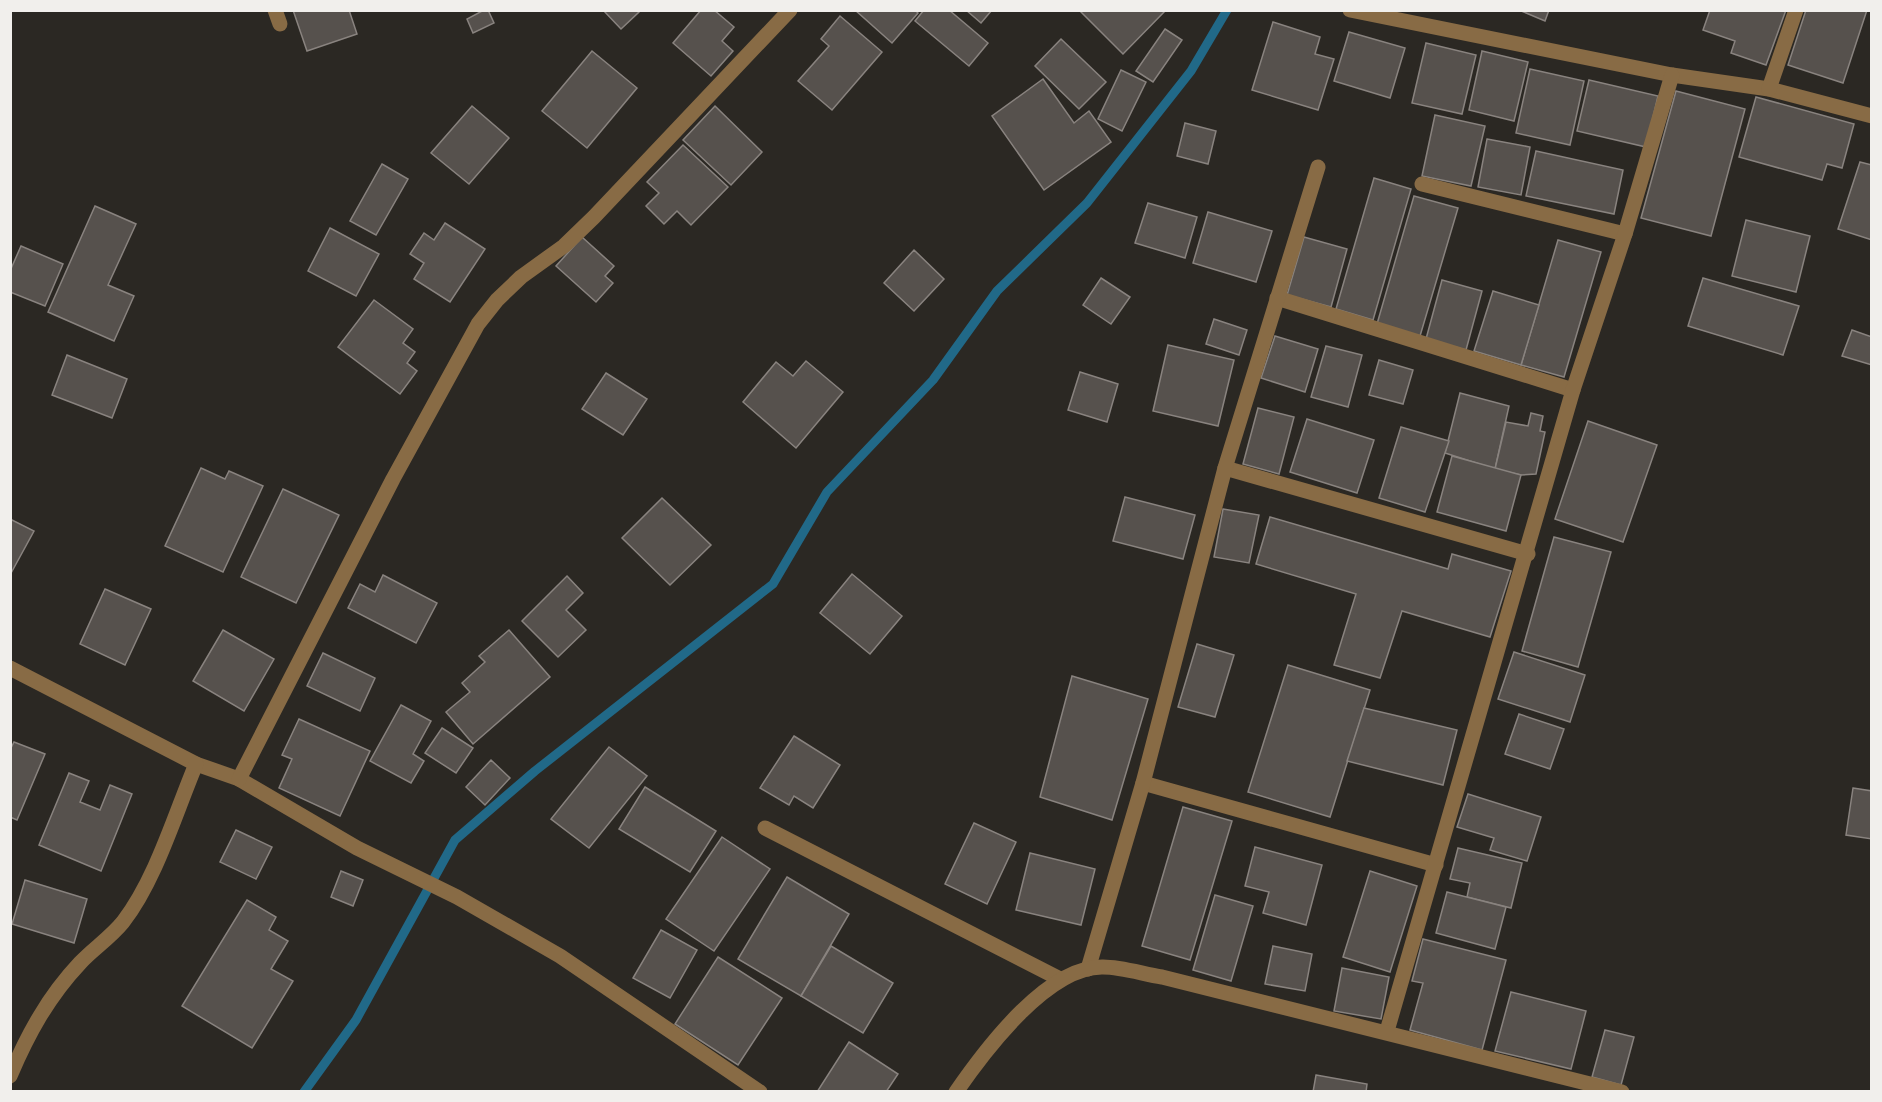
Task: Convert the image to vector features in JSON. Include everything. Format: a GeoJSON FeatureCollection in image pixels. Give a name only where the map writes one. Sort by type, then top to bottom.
{"type":"FeatureCollection","features":[{"type":"Feature","properties":{"kind":"street"},"geometry":{"type":"LineString","coordinates":[[239,779],[393,479],[478,324],[497,300],[521,277],[564,246],[602,208],[790,10]]}},
{"type":"Feature","properties":{"kind":"street"},"geometry":{"type":"LineString","coordinates":[[1350,10],[1672,75],[1769,89],[1872,116]]}},
{"type":"Feature","properties":{"kind":"street"},"geometry":{"type":"LineString","coordinates":[[1769,89],[1796,10]]}},
{"type":"Feature","properties":{"kind":"street"},"geometry":{"type":"LineString","coordinates":[[1387,1031],[1528,554],[1573,390],[1624,234],[1672,75]]}},
{"type":"Feature","properties":{"kind":"street"},"geometry":{"type":"LineString","coordinates":[[1088,969],[1143,783],[1225,468],[1318,167]]}},
{"type":"Feature","properties":{"kind":"street"},"geometry":{"type":"LineString","coordinates":[[1422,184],[1624,234]]}},
{"type":"Feature","properties":{"kind":"street"},"geometry":{"type":"LineString","coordinates":[[1277,298],[1573,390]]}},
{"type":"Feature","properties":{"kind":"street"},"geometry":{"type":"LineString","coordinates":[[1225,468],[1528,554]]}},
{"type":"Feature","properties":{"kind":"street"},"geometry":{"type":"LineString","coordinates":[[10,668],[196,764],[239,779],[347,842],[457,897],[560,956],[760,1092]]}},
{"type":"Feature","properties":{"kind":"street"},"geometry":{"type":"LineString","coordinates":[[10,1077],[29,1034],[50,998],[84,959],[124,921],[146,885],[196,764]]}},
{"type":"Feature","properties":{"kind":"street"},"geometry":{"type":"LineString","coordinates":[[1143,783],[1436,865]]}},
{"type":"Feature","properties":{"kind":"street"},"geometry":{"type":"LineString","coordinates":[[765,828],[1060,979]]}},
{"type":"Feature","properties":{"kind":"street"},"geometry":{"type":"LineString","coordinates":[[956,1092],[1003,1032],[1060,979],[1088,969],[1103,967],[1162,977],[1387,1031],[1622,1092]]}},
{"type":"Feature","properties":{"kind":"building"},"geometry":{"type":"Polygon","coordinates":[[[293,10],[349,10],[357,34],[307,51],[293,10]]]}},
{"type":"Feature","properties":{"kind":"building"},"geometry":{"type":"Polygon","coordinates":[[[488,10],[494,23],[473,33],[467,19],[488,10]]]}},
{"type":"Feature","properties":{"kind":"building"},"geometry":{"type":"Polygon","coordinates":[[[603,10],[638,10],[639,12],[621,29],[603,10]]]}},
{"type":"Feature","properties":{"kind":"building"},"geometry":{"type":"Polygon","coordinates":[[[701,10],[714,10],[734,27],[722,41],[733,51],[711,76],[673,43],[701,10]]]}},
{"type":"Feature","properties":{"kind":"building"},"geometry":{"type":"Polygon","coordinates":[[[855,10],[915,10],[918,13],[892,43],[855,10]]]}},
{"type":"Feature","properties":{"kind":"building"},"geometry":{"type":"Polygon","coordinates":[[[924,10],[949,10],[988,43],[969,66],[915,21],[924,10]]]}},
{"type":"Feature","properties":{"kind":"building"},"geometry":{"type":"Polygon","coordinates":[[[966,10],[992,10],[981,23],[966,10]]]}},
{"type":"Feature","properties":{"kind":"building"},"geometry":{"type":"Polygon","coordinates":[[[1079,10],[1166,10],[1123,54],[1079,10]]]}},
{"type":"Feature","properties":{"kind":"building"},"geometry":{"type":"Polygon","coordinates":[[[1519,10],[1549,10],[1545,21],[1519,10]]]}},
{"type":"Feature","properties":{"kind":"building"},"geometry":{"type":"Polygon","coordinates":[[[1710,10],[1786,10],[1766,65],[1731,53],[1735,41],[1703,30],[1710,10]]]}},
{"type":"Feature","properties":{"kind":"building"},"geometry":{"type":"Polygon","coordinates":[[[1806,10],[1867,10],[1843,83],[1788,65],[1806,10]]]}},
{"type":"Feature","properties":{"kind":"building"},"geometry":{"type":"Polygon","coordinates":[[[840,16],[882,52],[832,110],[798,81],[829,46],[821,39],[840,16]]]}},
{"type":"Feature","properties":{"kind":"building"},"geometry":{"type":"Polygon","coordinates":[[[1273,22],[1320,37],[1315,54],[1334,59],[1318,110],[1252,90],[1273,22]]]}},
{"type":"Feature","properties":{"kind":"building"},"geometry":{"type":"Polygon","coordinates":[[[1165,29],[1182,40],[1153,82],[1136,71],[1165,29]]]}},
{"type":"Feature","properties":{"kind":"building"},"geometry":{"type":"Polygon","coordinates":[[[1349,32],[1405,48],[1390,98],[1334,81],[1349,32]]]}},
{"type":"Feature","properties":{"kind":"building"},"geometry":{"type":"Polygon","coordinates":[[[1061,39],[1106,82],[1079,109],[1035,66],[1061,39]]]}},
{"type":"Feature","properties":{"kind":"building"},"geometry":{"type":"Polygon","coordinates":[[[1426,43],[1476,55],[1462,114],[1412,103],[1426,43]]]}},
{"type":"Feature","properties":{"kind":"building"},"geometry":{"type":"Polygon","coordinates":[[[592,51],[637,88],[587,148],[542,111],[592,51]]]}},
{"type":"Feature","properties":{"kind":"building"},"geometry":{"type":"Polygon","coordinates":[[[1482,51],[1528,62],[1514,121],[1469,110],[1482,51]]]}},
{"type":"Feature","properties":{"kind":"building"},"geometry":{"type":"Polygon","coordinates":[[[1530,69],[1584,81],[1570,145],[1516,133],[1530,69]]]}},
{"type":"Feature","properties":{"kind":"building"},"geometry":{"type":"Polygon","coordinates":[[[1121,70],[1146,82],[1122,131],[1098,119],[1121,70]]]}},
{"type":"Feature","properties":{"kind":"building"},"geometry":{"type":"Polygon","coordinates":[[[1043,79],[1074,123],[1089,111],[1111,142],[1044,190],[992,116],[1043,79]]]}},
{"type":"Feature","properties":{"kind":"building"},"geometry":{"type":"Polygon","coordinates":[[[1589,80],[1658,96],[1646,147],[1577,131],[1589,80]]]}},
{"type":"Feature","properties":{"kind":"building"},"geometry":{"type":"Polygon","coordinates":[[[1676,91],[1745,109],[1711,236],[1641,218],[1676,91]]]}},
{"type":"Feature","properties":{"kind":"building"},"geometry":{"type":"Polygon","coordinates":[[[1756,97],[1854,124],[1842,168],[1827,164],[1822,180],[1739,157],[1756,97]]]}},
{"type":"Feature","properties":{"kind":"building"},"geometry":{"type":"Polygon","coordinates":[[[472,106],[509,138],[469,184],[431,153],[472,106]]]}},
{"type":"Feature","properties":{"kind":"building"},"geometry":{"type":"Polygon","coordinates":[[[715,106],[762,152],[731,185],[683,140],[715,106]]]}},
{"type":"Feature","properties":{"kind":"building"},"geometry":{"type":"Polygon","coordinates":[[[1435,115],[1485,126],[1471,186],[1422,176],[1435,115]]]}},
{"type":"Feature","properties":{"kind":"building"},"geometry":{"type":"Polygon","coordinates":[[[1185,123],[1216,131],[1208,164],[1177,156],[1185,123]]]}},
{"type":"Feature","properties":{"kind":"building"},"geometry":{"type":"Polygon","coordinates":[[[1487,139],[1530,147],[1521,195],[1478,187],[1487,139]]]}},
{"type":"Feature","properties":{"kind":"building"},"geometry":{"type":"Polygon","coordinates":[[[683,145],[728,187],[691,225],[677,211],[664,224],[646,206],[659,193],[647,182],[683,145]]]}},
{"type":"Feature","properties":{"kind":"building"},"geometry":{"type":"Polygon","coordinates":[[[1536,151],[1623,170],[1614,214],[1526,196],[1536,151]]]}},
{"type":"Feature","properties":{"kind":"building"},"geometry":{"type":"Polygon","coordinates":[[[1860,162],[1872,165],[1872,240],[1838,229],[1860,162]]]}},
{"type":"Feature","properties":{"kind":"building"},"geometry":{"type":"Polygon","coordinates":[[[382,164],[408,179],[376,235],[350,221],[382,164]]]}},
{"type":"Feature","properties":{"kind":"building"},"geometry":{"type":"Polygon","coordinates":[[[1374,178],[1411,189],[1373,320],[1336,309],[1374,178]]]}},
{"type":"Feature","properties":{"kind":"building"},"geometry":{"type":"Polygon","coordinates":[[[1414,196],[1458,208],[1420,336],[1377,324],[1414,196]]]}},
{"type":"Feature","properties":{"kind":"building"},"geometry":{"type":"Polygon","coordinates":[[[1148,203],[1197,217],[1185,258],[1135,243],[1148,203]]]}},
{"type":"Feature","properties":{"kind":"building"},"geometry":{"type":"Polygon","coordinates":[[[95,206],[136,224],[108,285],[134,296],[114,341],[48,312],[95,206]]]}},
{"type":"Feature","properties":{"kind":"building"},"geometry":{"type":"Polygon","coordinates":[[[1208,212],[1272,231],[1256,282],[1193,263],[1208,212]]]}},
{"type":"Feature","properties":{"kind":"building"},"geometry":{"type":"Polygon","coordinates":[[[1746,220],[1810,236],[1796,292],[1732,276],[1746,220]]]}},
{"type":"Feature","properties":{"kind":"building"},"geometry":{"type":"Polygon","coordinates":[[[445,223],[485,249],[450,302],[414,279],[424,263],[410,254],[424,233],[434,240],[445,223]]]}},
{"type":"Feature","properties":{"kind":"building"},"geometry":{"type":"Polygon","coordinates":[[[330,228],[379,254],[356,296],[308,271],[330,228]]]}},
{"type":"Feature","properties":{"kind":"building"},"geometry":{"type":"Polygon","coordinates":[[[582,237],[614,266],[605,276],[613,283],[596,302],[556,266],[582,237]]]}},
{"type":"Feature","properties":{"kind":"building"},"geometry":{"type":"Polygon","coordinates":[[[1304,237],[1347,249],[1331,307],[1287,295],[1304,237]]]}},
{"type":"Feature","properties":{"kind":"building"},"geometry":{"type":"Polygon","coordinates":[[[1558,240],[1601,252],[1564,377],[1521,365],[1558,240]]]}},
{"type":"Feature","properties":{"kind":"building"},"geometry":{"type":"Polygon","coordinates":[[[21,246],[63,264],[45,306],[10,292],[10,271],[21,246]]]}},
{"type":"Feature","properties":{"kind":"building"},"geometry":{"type":"Polygon","coordinates":[[[914,250],[944,279],[914,311],[884,283],[914,250]]]}},
{"type":"Feature","properties":{"kind":"building"},"geometry":{"type":"Polygon","coordinates":[[[1101,278],[1130,297],[1111,324],[1083,305],[1101,278]]]}},
{"type":"Feature","properties":{"kind":"building"},"geometry":{"type":"Polygon","coordinates":[[[1703,278],[1799,306],[1783,355],[1688,326],[1703,278]]]}},
{"type":"Feature","properties":{"kind":"building"},"geometry":{"type":"Polygon","coordinates":[[[1442,280],[1482,291],[1466,350],[1426,339],[1442,280]]]}},
{"type":"Feature","properties":{"kind":"building"},"geometry":{"type":"Polygon","coordinates":[[[1493,291],[1539,305],[1521,365],[1474,351],[1493,291]]]}},
{"type":"Feature","properties":{"kind":"building"},"geometry":{"type":"Polygon","coordinates":[[[374,300],[413,329],[403,343],[415,352],[407,363],[417,371],[400,394],[338,347],[374,300]]]}},
{"type":"Feature","properties":{"kind":"building"},"geometry":{"type":"Polygon","coordinates":[[[1214,319],[1247,330],[1239,355],[1206,344],[1214,319]]]}},
{"type":"Feature","properties":{"kind":"building"},"geometry":{"type":"Polygon","coordinates":[[[1852,330],[1872,337],[1872,365],[1842,356],[1852,330]]]}},
{"type":"Feature","properties":{"kind":"building"},"geometry":{"type":"Polygon","coordinates":[[[1275,336],[1318,349],[1305,392],[1261,378],[1275,336]]]}},
{"type":"Feature","properties":{"kind":"building"},"geometry":{"type":"Polygon","coordinates":[[[1168,345],[1234,360],[1218,426],[1153,411],[1168,345]]]}},
{"type":"Feature","properties":{"kind":"building"},"geometry":{"type":"Polygon","coordinates":[[[1326,346],[1362,355],[1348,407],[1311,397],[1326,346]]]}},
{"type":"Feature","properties":{"kind":"building"},"geometry":{"type":"Polygon","coordinates":[[[67,355],[127,379],[112,418],[52,395],[67,355]]]}},
{"type":"Feature","properties":{"kind":"building"},"geometry":{"type":"Polygon","coordinates":[[[1379,360],[1413,370],[1403,404],[1369,395],[1379,360]]]}},
{"type":"Feature","properties":{"kind":"building"},"geometry":{"type":"Polygon","coordinates":[[[806,361],[843,392],[796,448],[743,402],[776,362],[793,376],[806,361]]]}},
{"type":"Feature","properties":{"kind":"building"},"geometry":{"type":"Polygon","coordinates":[[[1080,372],[1118,384],[1107,422],[1068,410],[1080,372]]]}},
{"type":"Feature","properties":{"kind":"building"},"geometry":{"type":"Polygon","coordinates":[[[606,373],[647,399],[623,435],[582,409],[606,373]]]}},
{"type":"Feature","properties":{"kind":"building"},"geometry":{"type":"Polygon","coordinates":[[[1460,393],[1509,406],[1495,469],[1445,453],[1460,393]]]}},
{"type":"Feature","properties":{"kind":"building"},"geometry":{"type":"Polygon","coordinates":[[[1258,408],[1294,417],[1279,474],[1243,464],[1258,408]]]}},
{"type":"Feature","properties":{"kind":"building"},"geometry":{"type":"Polygon","coordinates":[[[1531,413],[1543,416],[1540,431],[1545,432],[1536,474],[1521,475],[1495,469],[1506,422],[1528,426],[1531,413]]]}},
{"type":"Feature","properties":{"kind":"building"},"geometry":{"type":"Polygon","coordinates":[[[1307,419],[1374,440],[1357,493],[1290,472],[1307,419]]]}},
{"type":"Feature","properties":{"kind":"building"},"geometry":{"type":"Polygon","coordinates":[[[1588,421],[1657,445],[1623,542],[1555,519],[1588,421]]]}},
{"type":"Feature","properties":{"kind":"building"},"geometry":{"type":"Polygon","coordinates":[[[1401,427],[1449,441],[1425,512],[1379,498],[1401,427]]]}},
{"type":"Feature","properties":{"kind":"building"},"geometry":{"type":"Polygon","coordinates":[[[1452,456],[1521,475],[1506,531],[1437,512],[1452,456]]]}},
{"type":"Feature","properties":{"kind":"building"},"geometry":{"type":"Polygon","coordinates":[[[201,468],[225,479],[229,471],[263,486],[223,572],[165,546],[201,468]]]}},
{"type":"Feature","properties":{"kind":"building"},"geometry":{"type":"Polygon","coordinates":[[[283,489],[339,515],[296,603],[241,577],[283,489]]]}},
{"type":"Feature","properties":{"kind":"building"},"geometry":{"type":"Polygon","coordinates":[[[1125,497],[1195,515],[1183,559],[1113,541],[1125,497]]]}},
{"type":"Feature","properties":{"kind":"building"},"geometry":{"type":"Polygon","coordinates":[[[662,498],[711,545],[670,585],[622,538],[662,498]]]}},
{"type":"Feature","properties":{"kind":"building"},"geometry":{"type":"Polygon","coordinates":[[[1223,509],[1259,515],[1249,563],[1214,557],[1223,509]]]}},
{"type":"Feature","properties":{"kind":"building"},"geometry":{"type":"Polygon","coordinates":[[[1270,517],[1448,569],[1452,554],[1511,571],[1490,637],[1402,611],[1380,678],[1334,665],[1356,594],[1256,564],[1270,517]]]}},
{"type":"Feature","properties":{"kind":"building"},"geometry":{"type":"Polygon","coordinates":[[[10,519],[34,531],[10,575],[10,519]]]}},
{"type":"Feature","properties":{"kind":"building"},"geometry":{"type":"Polygon","coordinates":[[[1554,537],[1611,552],[1578,667],[1522,651],[1554,537]]]}},
{"type":"Feature","properties":{"kind":"building"},"geometry":{"type":"Polygon","coordinates":[[[852,574],[902,616],[870,654],[820,613],[852,574]]]}},
{"type":"Feature","properties":{"kind":"building"},"geometry":{"type":"Polygon","coordinates":[[[383,575],[437,603],[416,643],[348,608],[360,584],[375,592],[383,575]]]}},
{"type":"Feature","properties":{"kind":"building"},"geometry":{"type":"Polygon","coordinates":[[[567,576],[583,593],[566,610],[586,630],[558,657],[522,621],[567,576]]]}},
{"type":"Feature","properties":{"kind":"building"},"geometry":{"type":"Polygon","coordinates":[[[105,589],[151,609],[125,665],[80,644],[105,589]]]}},
{"type":"Feature","properties":{"kind":"building"},"geometry":{"type":"Polygon","coordinates":[[[223,630],[274,659],[244,711],[193,681],[223,630]]]}},
{"type":"Feature","properties":{"kind":"building"},"geometry":{"type":"Polygon","coordinates":[[[509,630],[550,677],[473,744],[446,712],[470,692],[462,683],[485,662],[479,656],[509,630]]]}},
{"type":"Feature","properties":{"kind":"building"},"geometry":{"type":"Polygon","coordinates":[[[1197,644],[1234,655],[1215,717],[1178,707],[1197,644]]]}},
{"type":"Feature","properties":{"kind":"building"},"geometry":{"type":"Polygon","coordinates":[[[1514,652],[1585,675],[1570,722],[1498,699],[1514,652]]]}},
{"type":"Feature","properties":{"kind":"building"},"geometry":{"type":"Polygon","coordinates":[[[323,653],[375,678],[360,711],[307,686],[323,653]]]}},
{"type":"Feature","properties":{"kind":"building"},"geometry":{"type":"Polygon","coordinates":[[[1288,665],[1370,690],[1330,817],[1248,792],[1288,665]]]}},
{"type":"Feature","properties":{"kind":"building"},"geometry":{"type":"Polygon","coordinates":[[[1072,676],[1148,699],[1112,820],[1040,797],[1072,676]]]}},
{"type":"Feature","properties":{"kind":"building"},"geometry":{"type":"Polygon","coordinates":[[[401,705],[431,721],[413,754],[424,761],[411,783],[370,761],[401,705]]]}},
{"type":"Feature","properties":{"kind":"building"},"geometry":{"type":"Polygon","coordinates":[[[1364,708],[1457,730],[1443,785],[1347,761],[1364,708]]]}},
{"type":"Feature","properties":{"kind":"building"},"geometry":{"type":"Polygon","coordinates":[[[1519,714],[1564,729],[1550,769],[1505,754],[1519,714]]]}},
{"type":"Feature","properties":{"kind":"building"},"geometry":{"type":"Polygon","coordinates":[[[299,719],[370,751],[340,816],[279,788],[292,759],[282,755],[299,719]]]}},
{"type":"Feature","properties":{"kind":"building"},"geometry":{"type":"Polygon","coordinates":[[[442,728],[473,748],[456,773],[425,753],[442,728]]]}},
{"type":"Feature","properties":{"kind":"building"},"geometry":{"type":"Polygon","coordinates":[[[794,736],[840,765],[813,808],[794,796],[789,805],[760,788],[794,736]]]}},
{"type":"Feature","properties":{"kind":"building"},"geometry":{"type":"Polygon","coordinates":[[[14,742],[45,754],[17,820],[10,817],[10,750],[14,742]]]}},
{"type":"Feature","properties":{"kind":"building"},"geometry":{"type":"Polygon","coordinates":[[[609,747],[647,776],[589,848],[551,819],[609,747]]]}},
{"type":"Feature","properties":{"kind":"building"},"geometry":{"type":"Polygon","coordinates":[[[491,760],[510,778],[485,805],[466,787],[491,760]]]}},
{"type":"Feature","properties":{"kind":"building"},"geometry":{"type":"Polygon","coordinates":[[[69,773],[89,781],[80,802],[100,810],[110,785],[132,794],[101,871],[39,845],[69,773]]]}},
{"type":"Feature","properties":{"kind":"building"},"geometry":{"type":"Polygon","coordinates":[[[645,787],[716,831],[690,872],[619,829],[645,787]]]}},
{"type":"Feature","properties":{"kind":"building"},"geometry":{"type":"Polygon","coordinates":[[[1853,788],[1872,791],[1872,839],[1846,835],[1853,788]]]}},
{"type":"Feature","properties":{"kind":"building"},"geometry":{"type":"Polygon","coordinates":[[[1468,794],[1541,817],[1527,861],[1490,850],[1494,838],[1457,827],[1468,794]]]}},
{"type":"Feature","properties":{"kind":"building"},"geometry":{"type":"Polygon","coordinates":[[[1183,807],[1232,821],[1190,960],[1142,946],[1183,807]]]}},
{"type":"Feature","properties":{"kind":"building"},"geometry":{"type":"Polygon","coordinates":[[[974,823],[1016,842],[987,904],[945,884],[974,823]]]}},
{"type":"Feature","properties":{"kind":"building"},"geometry":{"type":"Polygon","coordinates":[[[236,830],[272,847],[256,879],[220,862],[236,830]]]}},
{"type":"Feature","properties":{"kind":"building"},"geometry":{"type":"Polygon","coordinates":[[[722,837],[770,869],[714,951],[666,919],[722,837]]]}},
{"type":"Feature","properties":{"kind":"building"},"geometry":{"type":"Polygon","coordinates":[[[1255,847],[1322,865],[1306,925],[1263,913],[1269,892],[1245,886],[1255,847]]]}},
{"type":"Feature","properties":{"kind":"building"},"geometry":{"type":"Polygon","coordinates":[[[1458,848],[1522,863],[1511,908],[1467,897],[1470,883],[1450,879],[1458,848]]]}},
{"type":"Feature","properties":{"kind":"building"},"geometry":{"type":"Polygon","coordinates":[[[1030,853],[1095,869],[1081,925],[1016,910],[1030,853]]]}},
{"type":"Feature","properties":{"kind":"building"},"geometry":{"type":"Polygon","coordinates":[[[341,871],[363,880],[353,906],[331,897],[341,871]]]}},
{"type":"Feature","properties":{"kind":"building"},"geometry":{"type":"Polygon","coordinates":[[[1370,871],[1417,886],[1390,972],[1343,957],[1370,871]]]}},
{"type":"Feature","properties":{"kind":"building"},"geometry":{"type":"Polygon","coordinates":[[[787,877],[849,914],[801,996],[738,959],[787,877]]]}},
{"type":"Feature","properties":{"kind":"building"},"geometry":{"type":"Polygon","coordinates":[[[25,880],[87,899],[74,943],[12,924],[25,880]]]}},
{"type":"Feature","properties":{"kind":"building"},"geometry":{"type":"Polygon","coordinates":[[[1447,892],[1506,907],[1495,949],[1436,933],[1447,892]]]}},
{"type":"Feature","properties":{"kind":"building"},"geometry":{"type":"Polygon","coordinates":[[[1215,895],[1253,906],[1231,981],[1193,970],[1215,895]]]}},
{"type":"Feature","properties":{"kind":"building"},"geometry":{"type":"Polygon","coordinates":[[[247,900],[276,917],[269,930],[288,941],[271,969],[293,981],[252,1048],[182,1006],[247,900]]]}},
{"type":"Feature","properties":{"kind":"building"},"geometry":{"type":"Polygon","coordinates":[[[661,930],[697,950],[670,998],[633,978],[661,930]]]}},
{"type":"Feature","properties":{"kind":"building"},"geometry":{"type":"Polygon","coordinates":[[[1423,939],[1506,960],[1482,1050],[1410,1030],[1423,983],[1412,981],[1423,939]]]}},
{"type":"Feature","properties":{"kind":"building"},"geometry":{"type":"Polygon","coordinates":[[[831,946],[893,983],[863,1033],[801,996],[831,946]]]}},
{"type":"Feature","properties":{"kind":"building"},"geometry":{"type":"Polygon","coordinates":[[[1273,946],[1312,954],[1305,991],[1265,984],[1273,946]]]}},
{"type":"Feature","properties":{"kind":"building"},"geometry":{"type":"Polygon","coordinates":[[[718,957],[782,998],[738,1065],[675,1024],[718,957]]]}},
{"type":"Feature","properties":{"kind":"building"},"geometry":{"type":"Polygon","coordinates":[[[1342,968],[1389,977],[1381,1019],[1334,1011],[1342,968]]]}},
{"type":"Feature","properties":{"kind":"building"},"geometry":{"type":"Polygon","coordinates":[[[1511,992],[1586,1011],[1571,1069],[1495,1051],[1511,992]]]}},
{"type":"Feature","properties":{"kind":"building"},"geometry":{"type":"Polygon","coordinates":[[[1605,1030],[1634,1037],[1621,1085],[1592,1077],[1605,1030]]]}},
{"type":"Feature","properties":{"kind":"building"},"geometry":{"type":"Polygon","coordinates":[[[849,1042],[898,1074],[886,1092],[817,1092],[849,1042]]]}},
{"type":"Feature","properties":{"kind":"building"},"geometry":{"type":"Polygon","coordinates":[[[1316,1075],[1367,1084],[1366,1092],[1313,1092],[1316,1075]]]}},
{"type":"Feature","properties":{"kind":"waterway"},"geometry":{"type":"LineString","coordinates":[[304,1092],[356,1020],[455,840],[535,771],[773,584],[827,492],[933,380],[997,291],[1087,203],[1191,71],[1227,10]]}}]}
